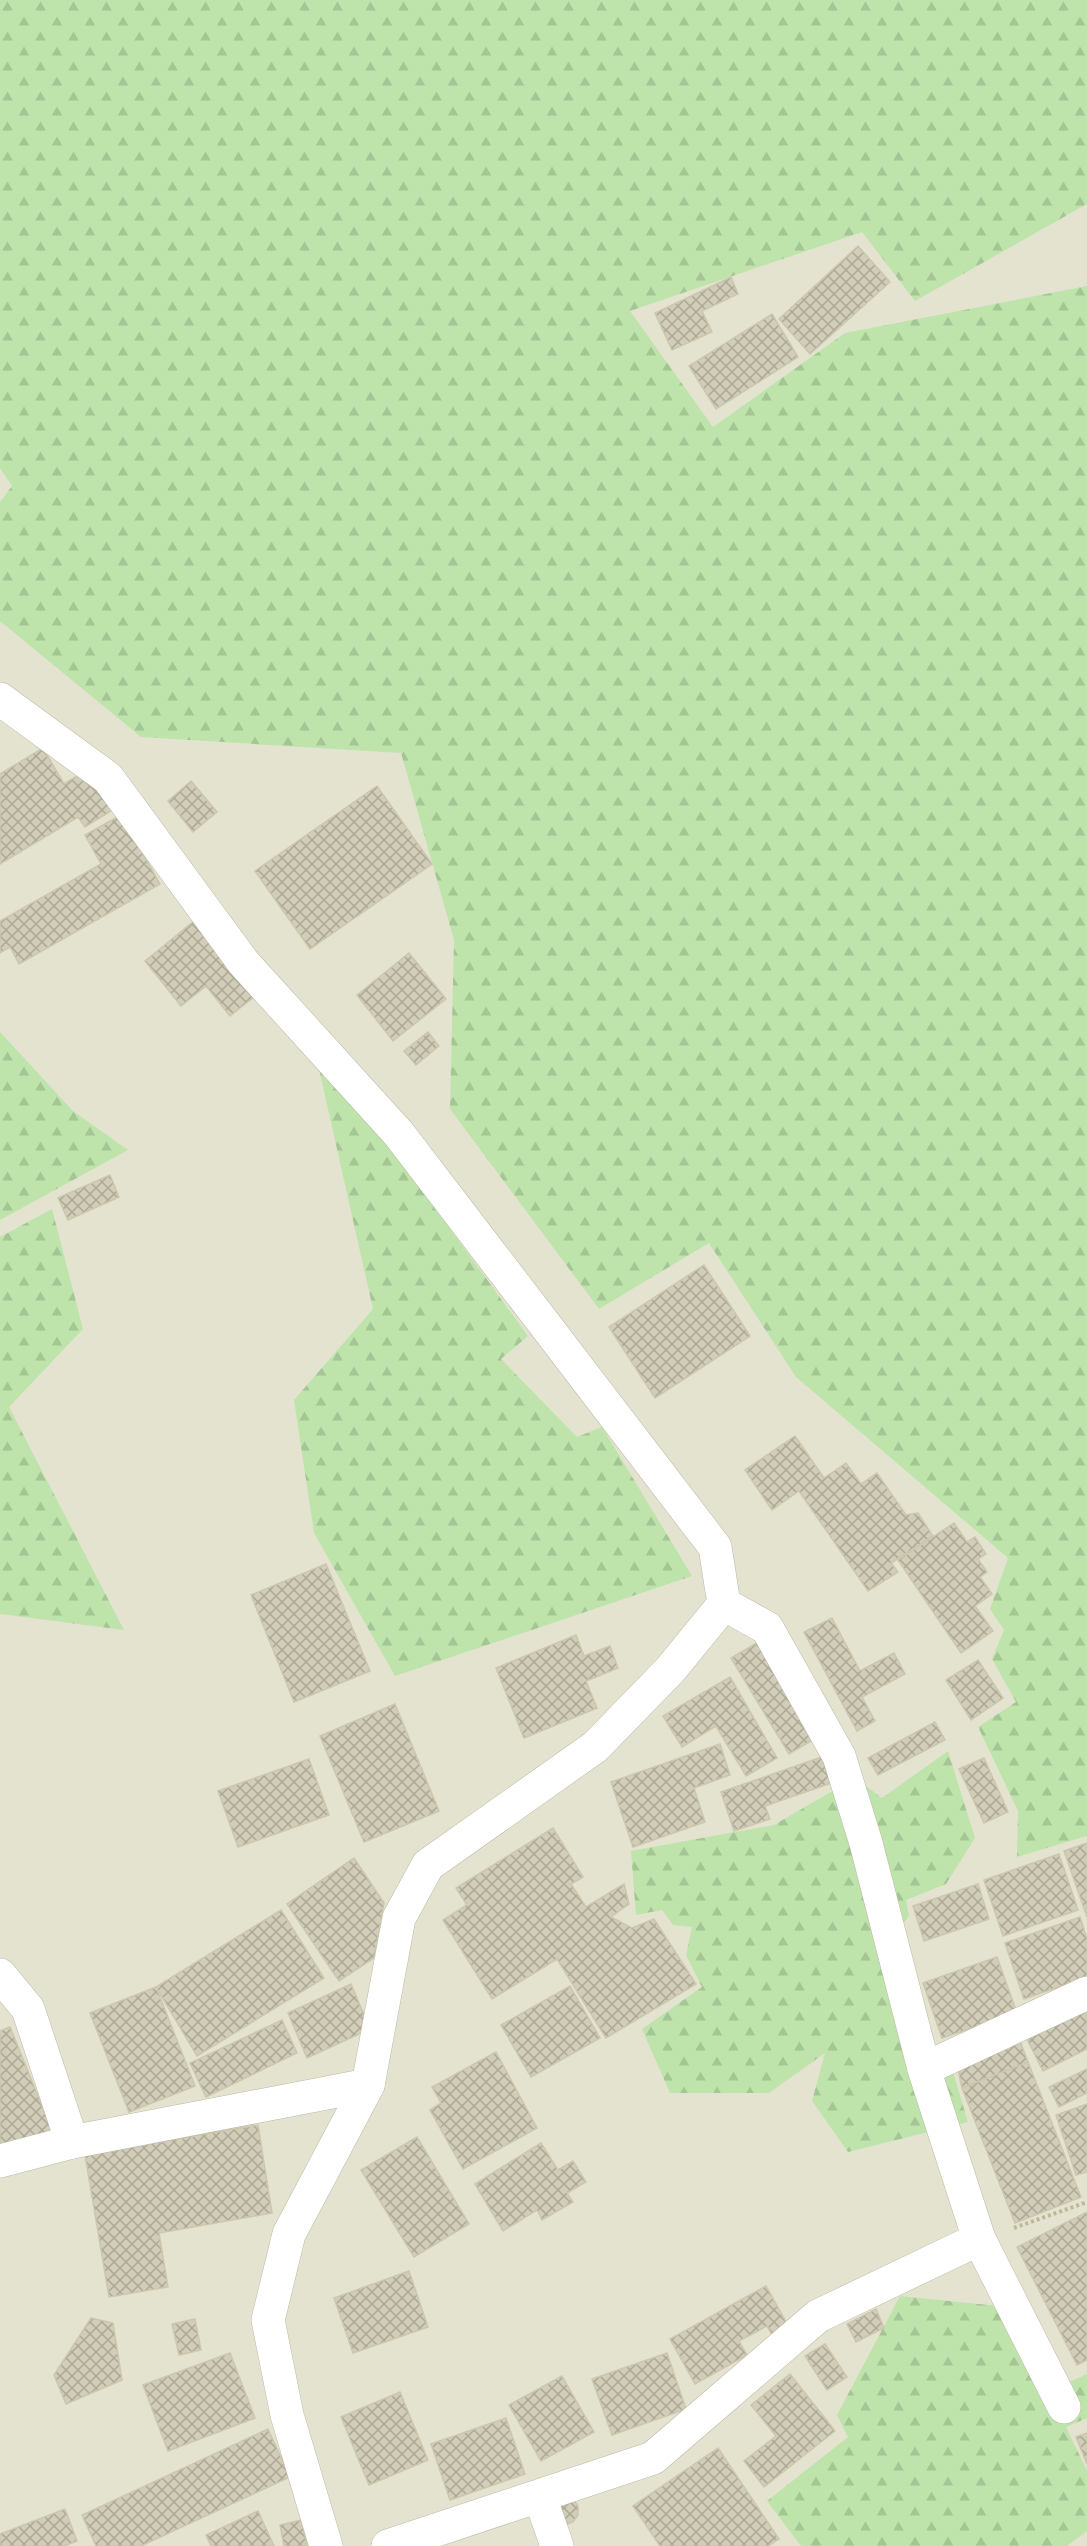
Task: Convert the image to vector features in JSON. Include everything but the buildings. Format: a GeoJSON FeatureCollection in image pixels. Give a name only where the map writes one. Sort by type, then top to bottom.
{"type":"FeatureCollection","features":[{"type":"Feature","properties":{"kind":"street"},"geometry":{"type":"LineString","coordinates":[[0,699],[108,778],[243,962],[399,1134],[715,1546],[724,1604],[670,1670],[595,1747],[428,1865],[399,1918],[368,2085],[289,2234],[268,2320],[287,2415],[326,2546]]}},
{"type":"Feature","properties":{"kind":"street"},"geometry":{"type":"LineString","coordinates":[[724,1604],[767,1628],[839,1756],[866,1843],[924,2069],[979,2239],[1064,2407]]}},
{"type":"Feature","properties":{"kind":"street"},"geometry":{"type":"LineString","coordinates":[[0,1975],[28,2009],[72,2142]]}},
{"type":"Feature","properties":{"kind":"street"},"geometry":{"type":"LineString","coordinates":[[924,2069],[1087,1993]]}},
{"type":"Feature","properties":{"kind":"street"},"geometry":{"type":"LineString","coordinates":[[0,2161],[72,2142],[368,2085]]}},
{"type":"Feature","properties":{"kind":"street"},"geometry":{"type":"LineString","coordinates":[[388,2546],[653,2458],[818,2316],[979,2239]]}},
{"type":"Feature","properties":{"kind":"street"},"geometry":{"type":"LineString","coordinates":[[540,2497],[557,2546]]}},
{"type":"Feature","properties":{"kind":"path"},"geometry":{"type":"LineString","coordinates":[[979,2239],[1087,2202]]}},
{"type":"Feature","properties":{"kind":"shaded area"},"geometry":{"type":"Polygon","coordinates":[[[0,0],[1087,0],[1087,2546],[0,2546],[0,0]]]}},
{"type":"Feature","properties":{"kind":"green space"},"geometry":{"type":"Polygon","coordinates":[[[0,0],[1087,0],[1087,204],[915,301],[862,232],[630,311],[713,427],[845,333],[1087,286],[1087,1836],[1017,1857],[1018,1811],[978,1727],[1016,1702],[992,1659],[1004,1630],[990,1609],[1008,1558],[796,1377],[709,1243],[599,1309],[450,1109],[454,940],[401,753],[141,737],[0,621],[0,502],[12,486],[0,468],[0,0]]]}},
{"type":"Feature","properties":{"kind":"green space"},"geometry":{"type":"Polygon","coordinates":[[[0,1032],[73,1111],[128,1150],[0,1220],[0,1032]]]}},
{"type":"Feature","properties":{"kind":"green space"},"geometry":{"type":"Polygon","coordinates":[[[312,1038],[528,1336],[501,1359],[577,1437],[602,1427],[692,1576],[395,1676],[314,1533],[294,1400],[373,1309],[312,1038]]]}},
{"type":"Feature","properties":{"kind":"green space"},"geometry":{"type":"Polygon","coordinates":[[[52,1209],[83,1329],[9,1407],[124,1630],[0,1614],[0,1237],[52,1209]]]}},
{"type":"Feature","properties":{"kind":"green space"},"geometry":{"type":"Polygon","coordinates":[[[948,1751],[975,1838],[946,1884],[906,1900],[909,1916],[898,1931],[930,2044],[947,2052],[968,2122],[848,2152],[812,2101],[825,2053],[769,2093],[670,2093],[642,2029],[702,1987],[686,1955],[692,1927],[673,1925],[662,1910],[636,1915],[631,1851],[774,1825],[855,1778],[882,1798],[948,1751]]]}},
{"type":"Feature","properties":{"kind":"green space"},"geometry":{"type":"Polygon","coordinates":[[[900,2296],[1008,2307],[1067,2383],[1087,2374],[1087,2418],[1066,2427],[1087,2471],[1087,2531],[1067,2546],[801,2546],[767,2501],[848,2437],[837,2415],[900,2296]]]}}]}
